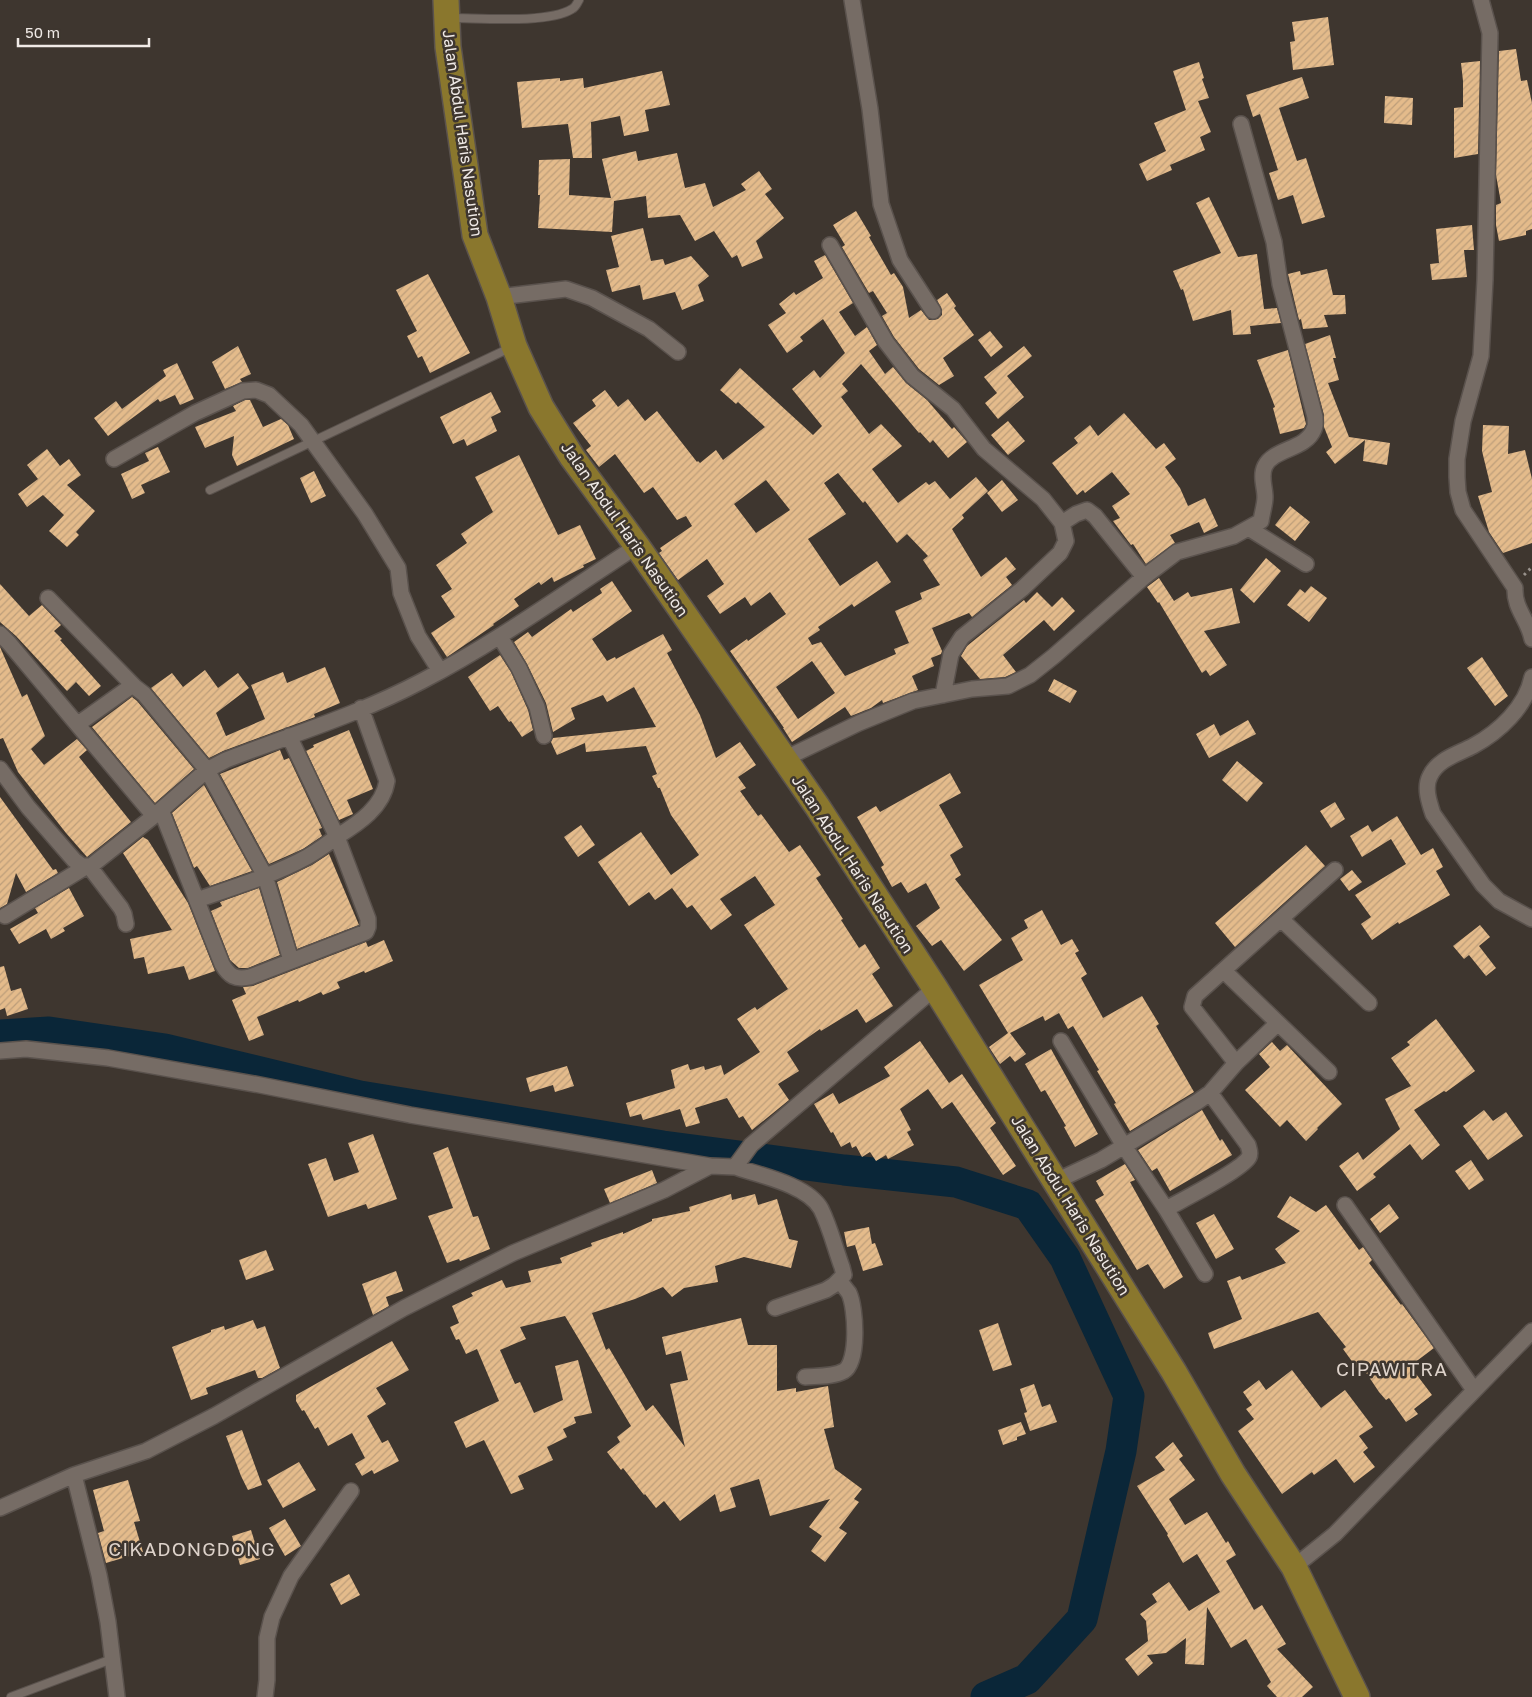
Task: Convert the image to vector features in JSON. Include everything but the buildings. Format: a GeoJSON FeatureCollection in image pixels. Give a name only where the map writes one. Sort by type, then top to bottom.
{"type":"FeatureCollection","features":[{"type":"Feature","properties":{"kind":"main road","name":"Jalan Abdul Haris Nasution"},"geometry":{"type":"LineString","coordinates":[[446,9],[448,47],[475,235],[499,297],[514,346],[546,415],[572,457],[637,546],[784,759],[935,988],[1174,1372],[1233,1474],[1294,1567],[1357,1697]]}},
{"type":"Feature","properties":{"kind":"street"},"geometry":{"type":"LineString","coordinates":[[852,0],[870,110],[881,204],[900,260],[933,311]]}},
{"type":"Feature","properties":{"kind":"street"},"geometry":{"type":"LineString","coordinates":[[1481,0],[1490,33],[1485,280],[1481,356],[1463,421],[1457,459],[1458,492],[1463,510],[1515,588],[1514,599],[1532,638]]}},
{"type":"Feature","properties":{"kind":"street"},"geometry":{"type":"LineString","coordinates":[[784,759],[859,723],[914,701],[972,689],[1008,686],[1030,675],[1144,577],[1178,552],[1234,536],[1250,529],[1261,521],[1265,496],[1262,480],[1264,467],[1270,459],[1299,445],[1315,428],[1315,417],[1280,284],[1274,242],[1241,124]]}},
{"type":"Feature","properties":{"kind":"street"},"geometry":{"type":"LineString","coordinates":[[830,245],[886,342],[912,376],[953,409],[984,449],[1043,499],[1062,523],[1066,541],[1060,553],[1022,589],[962,636],[951,654],[943,695]]}},
{"type":"Feature","properties":{"kind":"street"},"geometry":{"type":"LineString","coordinates":[[499,297],[566,289],[592,298],[641,325],[678,352]]}},
{"type":"Feature","properties":{"kind":"street"},"geometry":{"type":"LineString","coordinates":[[114,459],[195,413],[243,391],[256,390],[269,395],[301,426],[365,514],[398,568],[401,593],[418,636],[440,671]]}},
{"type":"Feature","properties":{"kind":"street"},"geometry":{"type":"LineString","coordinates":[[1062,523],[1076,514],[1087,510],[1095,516],[1144,577]]}},
{"type":"Feature","properties":{"kind":"street"},"geometry":{"type":"LineString","coordinates":[[1250,529],[1306,564]]}},
{"type":"Feature","properties":{"kind":"street"},"geometry":{"type":"LineString","coordinates":[[5,916],[99,860],[158,813],[206,770],[226,760],[361,708],[422,682],[500,637],[637,546]]}},
{"type":"Feature","properties":{"kind":"street"},"geometry":{"type":"LineString","coordinates":[[48,598],[144,694],[206,770],[265,876],[291,960]]}},
{"type":"Feature","properties":{"kind":"street"},"geometry":{"type":"LineString","coordinates":[[0,634],[158,813],[197,900],[222,964],[227,973],[235,978],[250,978],[291,960],[366,932],[368,926],[368,919],[337,837],[289,736]]}},
{"type":"Feature","properties":{"kind":"street"},"geometry":{"type":"LineString","coordinates":[[500,637],[520,668],[537,707],[544,736]]}},
{"type":"Feature","properties":{"kind":"street"},"geometry":{"type":"LineString","coordinates":[[1532,678],[1531,684],[1521,702],[1504,725],[1474,746],[1442,761],[1429,777],[1428,801],[1433,814],[1483,885],[1499,901],[1532,919]]}},
{"type":"Feature","properties":{"kind":"street"},"geometry":{"type":"LineString","coordinates":[[78,724],[121,692],[130,687],[135,687]]}},
{"type":"Feature","properties":{"kind":"street"},"geometry":{"type":"LineString","coordinates":[[197,900],[265,876],[308,856],[355,825],[371,811],[385,790],[387,780],[361,708]]}},
{"type":"Feature","properties":{"kind":"street"},"geometry":{"type":"LineString","coordinates":[[3,779],[74,860],[79,865],[88,866],[121,908],[126,924]]}},
{"type":"Feature","properties":{"kind":"street"},"geometry":{"type":"LineString","coordinates":[[1236,1063],[1192,1007],[1195,996],[1334,870]]}},
{"type":"Feature","properties":{"kind":"street"},"geometry":{"type":"LineString","coordinates":[[1281,919],[1369,1003]]}},
{"type":"Feature","properties":{"kind":"street"},"geometry":{"type":"LineString","coordinates":[[1224,971],[1330,1072]]}},
{"type":"Feature","properties":{"kind":"street"},"geometry":{"type":"LineString","coordinates":[[737,1164],[751,1145],[935,988]]}},
{"type":"Feature","properties":{"kind":"street"},"geometry":{"type":"LineString","coordinates":[[1056,1181],[1102,1160],[1210,1093],[1236,1063],[1278,1023]]}},
{"type":"Feature","properties":{"kind":"street"},"geometry":{"type":"LineString","coordinates":[[1061,1041],[1124,1146],[1166,1209],[1205,1274]]}},
{"type":"Feature","properties":{"kind":"street"},"geometry":{"type":"LineString","coordinates":[[0,1051],[26,1049],[108,1058],[260,1085],[410,1116],[710,1166],[737,1164],[793,1187],[813,1199],[820,1208],[842,1267],[844,1275],[826,1290],[775,1308]]}},
{"type":"Feature","properties":{"kind":"street"},"geometry":{"type":"LineString","coordinates":[[1166,1209],[1235,1170],[1248,1159],[1250,1154],[1248,1145],[1210,1093]]}},
{"type":"Feature","properties":{"kind":"street"},"geometry":{"type":"LineString","coordinates":[[0,1508],[74,1474],[146,1451],[214,1416],[404,1308],[513,1253],[664,1190],[710,1166]]}},
{"type":"Feature","properties":{"kind":"street"},"geometry":{"type":"LineString","coordinates":[[1344,1205],[1474,1390]]}},
{"type":"Feature","properties":{"kind":"street"},"geometry":{"type":"LineString","coordinates":[[805,1376],[834,1374],[844,1371],[851,1365],[855,1336],[854,1309],[848,1293],[839,1280]]}},
{"type":"Feature","properties":{"kind":"street"},"geometry":{"type":"LineString","coordinates":[[1294,1567],[1335,1534],[1532,1331]]}},
{"type":"Feature","properties":{"kind":"street"},"geometry":{"type":"LineString","coordinates":[[74,1474],[99,1575],[108,1622],[117,1697]]}},
{"type":"Feature","properties":{"kind":"street"},"geometry":{"type":"LineString","coordinates":[[265,1697],[267,1638],[272,1617],[292,1576],[352,1491]]}},
{"type":"Feature","properties":{"kind":"lane"},"geometry":{"type":"LineString","coordinates":[[446,9],[540,18],[563,14],[574,8],[579,0]]}},
{"type":"Feature","properties":{"kind":"lane"},"geometry":{"type":"LineString","coordinates":[[210,490],[514,346]]}},
{"type":"Feature","properties":{"kind":"lane"},"geometry":{"type":"LineString","coordinates":[[11,1697],[112,1659]]}},
{"type":"Feature","properties":{"kind":"waterway"},"geometry":{"type":"LineString","coordinates":[[0,1035],[49,1032],[165,1049],[360,1096],[663,1146],[844,1170],[956,1182],[1028,1205],[1065,1258],[1129,1396],[1121,1451],[1082,1619],[1027,1679],[986,1697]]}},
{"type":"Feature","properties":{"kind":"district","name":"CIPAWITRA"},"geometry":{"type":"Point","coordinates":[1392,1369]}},
{"type":"Feature","properties":{"kind":"district","name":"CIKADONGDONG"},"geometry":{"type":"Point","coordinates":[192,1549]}}]}
